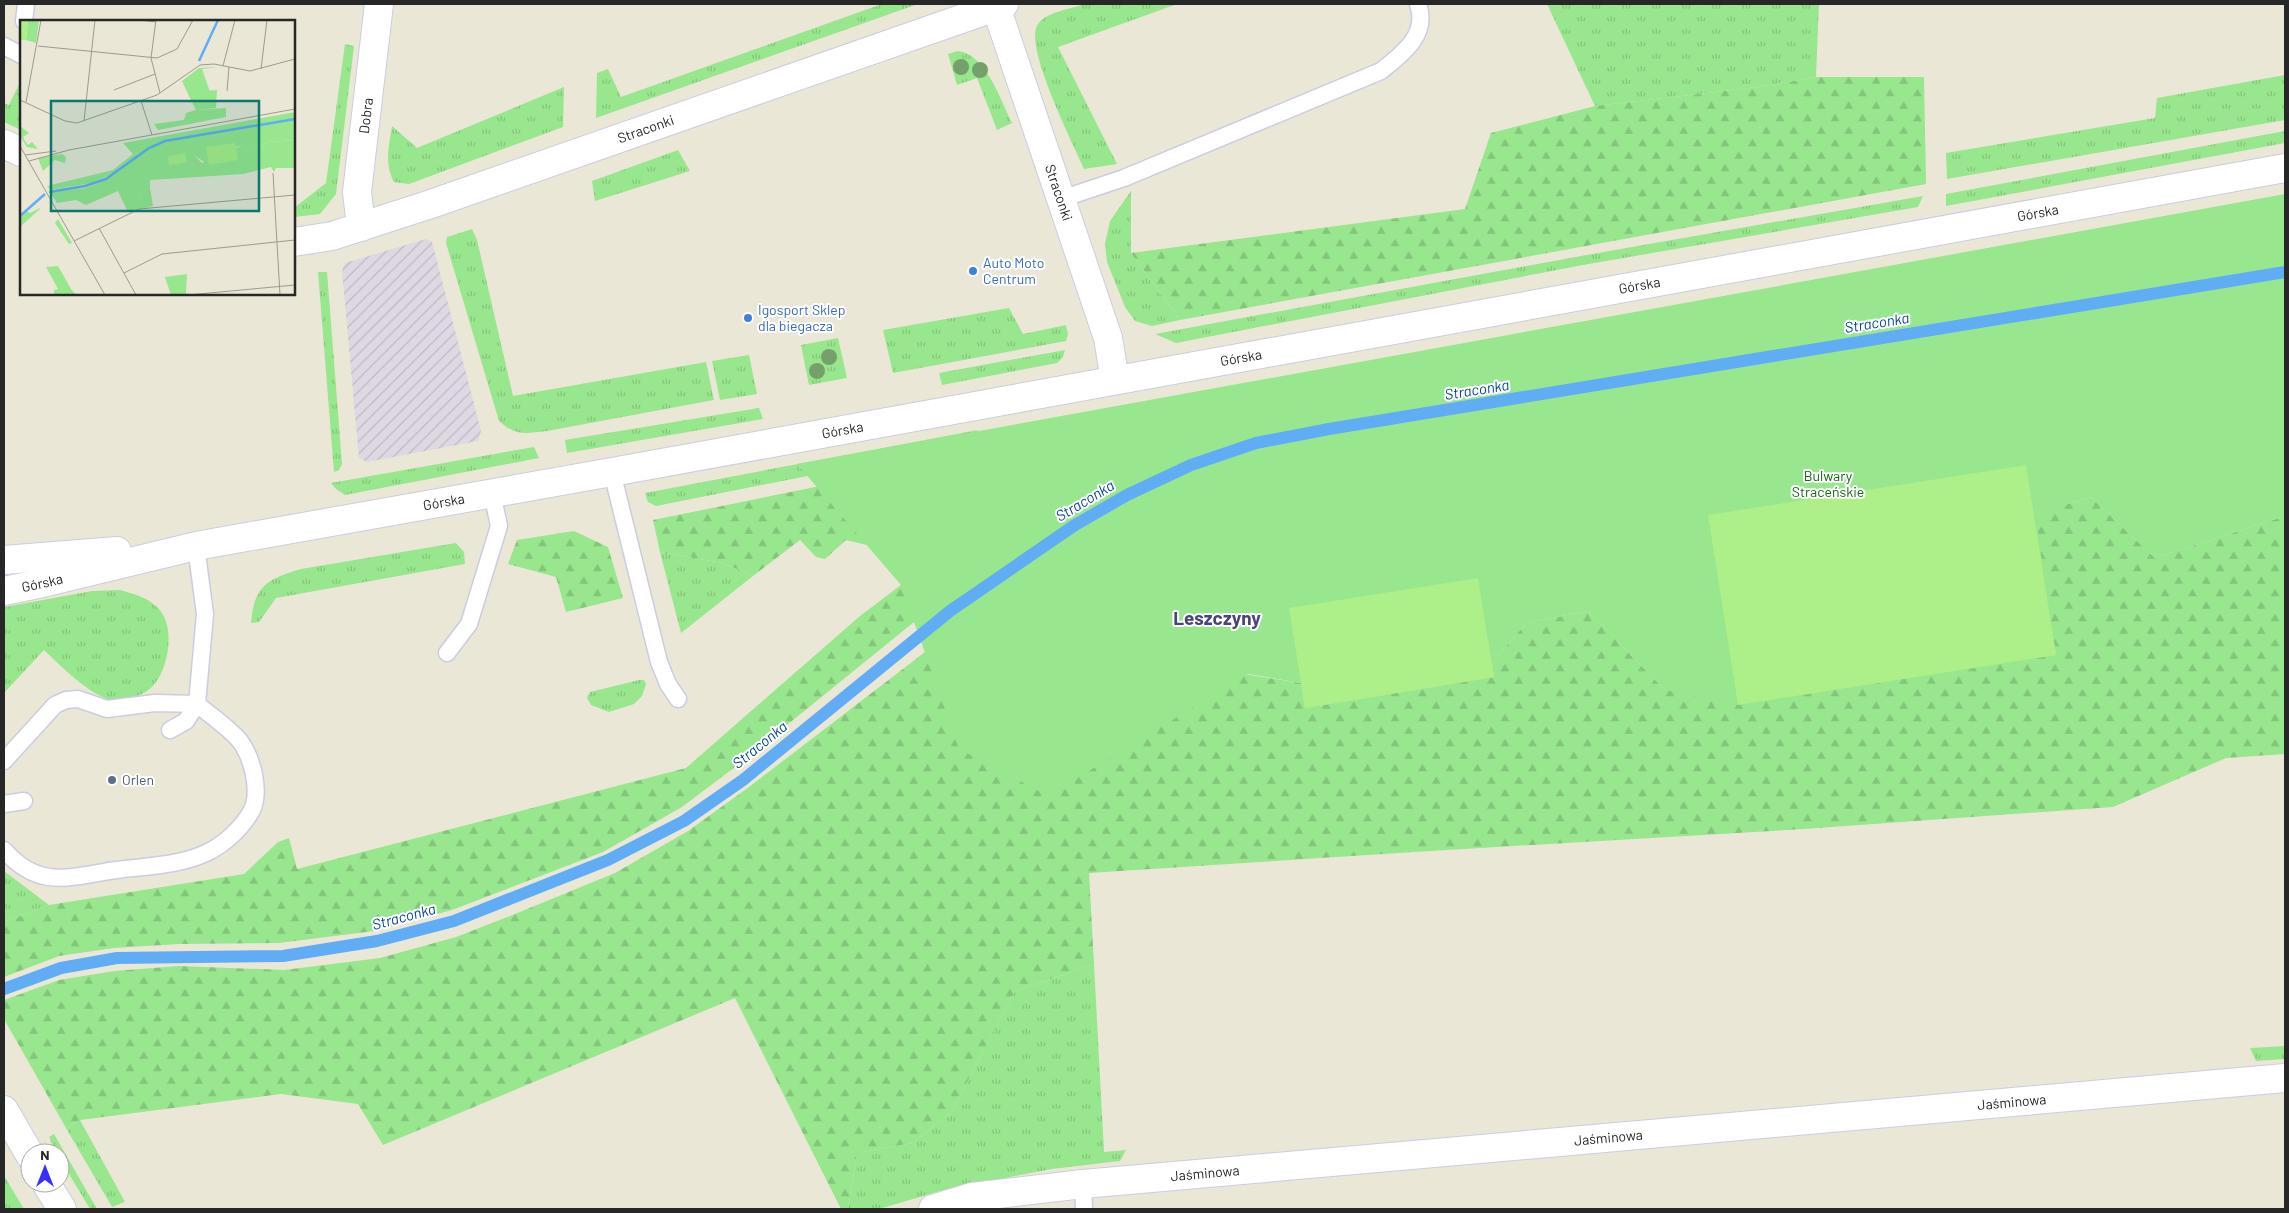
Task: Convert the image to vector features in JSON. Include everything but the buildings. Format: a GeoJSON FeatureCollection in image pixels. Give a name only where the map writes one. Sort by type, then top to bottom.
{"type":"FeatureCollection","features":[{"type":"Feature","properties":{"kind":"street","name":"Dobra"},"geometry":{"type":"LineString","coordinates":[[361,227],[356,192],[379,4]]}},
{"type":"Feature","properties":{"kind":"street","name":"Straconki"},"geometry":{"type":"LineString","coordinates":[[295,242],[332,236],[361,227],[1000,5],[1061,198],[1108,338],[1115,380]]}},
{"type":"Feature","properties":{"kind":"street"},"geometry":{"type":"LineString","coordinates":[[4,144],[20,152]]}},
{"type":"Feature","properties":{"kind":"street","name":"Górska"},"geometry":{"type":"LineString","coordinates":[[4,591],[196,546],[2285,168]]}},
{"type":"Feature","properties":{"kind":"street","name":"Górska"},"geometry":{"type":"LineString","coordinates":[[4,560],[196,546]]}},
{"type":"Feature","properties":{"kind":"street","name":"Jaśminowa"},"geometry":{"type":"LineString","coordinates":[[933,1209],[972,1197],[1084,1197],[2285,1078]]}},
{"type":"Feature","properties":{"kind":"street"},"geometry":{"type":"LineString","coordinates":[[4,1110],[23,1143]]}},
{"type":"Feature","properties":{"kind":"street"},"geometry":{"type":"LineString","coordinates":[[52,1193],[62,1209]]}},
{"type":"Feature","properties":{"kind":"lane"},"geometry":{"type":"LineString","coordinates":[[24,20],[26,4]]}},
{"type":"Feature","properties":{"kind":"lane"},"geometry":{"type":"LineString","coordinates":[[1061,198],[1124,178],[1381,71],[1408,48],[1422,25],[1418,4]]}},
{"type":"Feature","properties":{"kind":"lane"},"geometry":{"type":"LineString","coordinates":[[4,46],[20,54]]}},
{"type":"Feature","properties":{"kind":"lane"},"geometry":{"type":"LineString","coordinates":[[612,472],[659,662],[678,699]]}},
{"type":"Feature","properties":{"kind":"lane"},"geometry":{"type":"LineString","coordinates":[[447,653],[469,624],[499,526],[492,493]]}},
{"type":"Feature","properties":{"kind":"lane"},"geometry":{"type":"LineString","coordinates":[[170,730],[186,721],[197,704],[204,614],[196,546]]}},
{"type":"Feature","properties":{"kind":"lane"},"geometry":{"type":"LineString","coordinates":[[4,761],[55,705],[66,700],[78,699],[107,709],[155,703],[197,704],[240,742],[252,762],[255,789],[253,808],[241,826],[228,838],[206,853],[175,863],[61,877],[38,875],[16,863],[4,850]]}},
{"type":"Feature","properties":{"kind":"lane"},"geometry":{"type":"LineString","coordinates":[[4,804],[24,801]]}},
{"type":"Feature","properties":{"kind":"shaded area"},"geometry":{"type":"Polygon","coordinates":[[[426,239],[432,242],[481,431],[478,441],[367,462],[359,458],[342,271],[345,263],[426,239]]]}},
{"type":"Feature","properties":{"kind":"green space"},"geometry":{"type":"Polygon","coordinates":[[[882,4],[918,4],[596,118],[597,73],[608,69],[621,97],[882,4]]]}},
{"type":"Feature","properties":{"kind":"green space"},"geometry":{"type":"Polygon","coordinates":[[[1085,4],[1177,4],[1058,47],[1117,164],[1084,169],[1052,96],[1038,54],[1035,38],[1037,26],[1045,17],[1085,4]]]}},
{"type":"Feature","properties":{"kind":"green space"},"geometry":{"type":"Polygon","coordinates":[[[1547,4],[1819,4],[1816,77],[1759,87],[1595,106],[1547,4]]]}},
{"type":"Feature","properties":{"kind":"green space"},"geometry":{"type":"Polygon","coordinates":[[[345,44],[354,46],[336,194],[320,214],[295,217],[295,207],[326,183],[345,44]]]}},
{"type":"Feature","properties":{"kind":"green space"},"geometry":{"type":"Polygon","coordinates":[[[958,51],[968,54],[977,60],[984,69],[1012,123],[997,130],[977,78],[957,85],[948,54],[958,51]]]}},
{"type":"Feature","properties":{"kind":"green space"},"geometry":{"type":"Polygon","coordinates":[[[2285,75],[2285,120],[1947,179],[1946,153],[2155,118],[2157,98],[2285,75]]]}},
{"type":"Feature","properties":{"kind":"green space"},"geometry":{"type":"Polygon","coordinates":[[[1816,77],[1924,77],[1926,184],[1180,320],[1131,253],[1465,209],[1491,133],[1595,106],[1759,87],[1816,77]]]}},
{"type":"Feature","properties":{"kind":"green space"},"geometry":{"type":"Polygon","coordinates":[[[20,82],[20,130],[4,122],[4,103],[9,105],[20,82]]]}},
{"type":"Feature","properties":{"kind":"green space"},"geometry":{"type":"Polygon","coordinates":[[[564,87],[563,127],[409,184],[394,182],[388,161],[392,126],[417,148],[564,87]]]}},
{"type":"Feature","properties":{"kind":"green space"},"geometry":{"type":"Polygon","coordinates":[[[2285,131],[2285,143],[1946,206],[1946,194],[2285,131]]]}},
{"type":"Feature","properties":{"kind":"green space"},"geometry":{"type":"Polygon","coordinates":[[[678,150],[690,171],[595,201],[592,181],[678,150]]]}},
{"type":"Feature","properties":{"kind":"green space"},"geometry":{"type":"Polygon","coordinates":[[[1131,191],[1131,253],[1180,320],[1152,326],[1135,321],[1125,307],[1107,262],[1105,244],[1110,221],[1131,191]]]}},
{"type":"Feature","properties":{"kind":"green space","name":"Bulwary Straceńskie"},"geometry":{"type":"Polygon","coordinates":[[[2285,194],[2285,516],[2155,558],[2091,497],[2035,514],[2056,655],[1738,705],[1665,690],[1588,611],[1526,623],[1492,663],[1494,677],[1305,708],[1301,683],[1248,674],[1048,796],[959,749],[901,585],[797,464],[2285,194]]]}},
{"type":"Feature","properties":{"kind":"green space"},"geometry":{"type":"Polygon","coordinates":[[[1923,196],[1918,207],[1583,265],[1176,343],[1155,334],[1581,256],[1923,196]]]}},
{"type":"Feature","properties":{"kind":"green space"},"geometry":{"type":"Polygon","coordinates":[[[472,229],[477,240],[513,396],[706,362],[714,400],[533,433],[516,432],[505,426],[499,421],[446,243],[447,237],[472,229]]]}},
{"type":"Feature","properties":{"kind":"green space"},"geometry":{"type":"Polygon","coordinates":[[[318,272],[327,272],[342,464],[339,470],[334,472],[318,272]]]}},
{"type":"Feature","properties":{"kind":"green space"},"geometry":{"type":"Polygon","coordinates":[[[1009,308],[1023,334],[1066,325],[1068,334],[1066,341],[893,373],[883,330],[1009,308]]]}},
{"type":"Feature","properties":{"kind":"green space"},"geometry":{"type":"Polygon","coordinates":[[[838,338],[847,378],[809,385],[801,345],[838,338]]]}},
{"type":"Feature","properties":{"kind":"green space"},"geometry":{"type":"Polygon","coordinates":[[[1065,350],[1063,357],[1057,363],[942,385],[939,373],[1065,350]]]}},
{"type":"Feature","properties":{"kind":"green space"},"geometry":{"type":"Polygon","coordinates":[[[749,355],[757,394],[720,400],[712,361],[749,355]]]}},
{"type":"Feature","properties":{"kind":"green space"},"geometry":{"type":"Polygon","coordinates":[[[759,408],[763,419],[567,453],[565,440],[759,408]]]}},
{"type":"Feature","properties":{"kind":"green space"},"geometry":{"type":"Polygon","coordinates":[[[978,430],[969,444],[656,506],[648,502],[645,493],[978,430]]]}},
{"type":"Feature","properties":{"kind":"green space"},"geometry":{"type":"Polygon","coordinates":[[[534,447],[539,458],[345,495],[331,483],[534,447]]]}},
{"type":"Feature","properties":{"kind":"green space"},"geometry":{"type":"Polygon","coordinates":[[[2026,465],[2056,655],[1738,705],[1708,515],[2026,465]]]}},
{"type":"Feature","properties":{"kind":"green space"},"geometry":{"type":"Polygon","coordinates":[[[850,480],[867,545],[846,540],[825,559],[816,557],[800,540],[753,576],[723,563],[660,552],[653,520],[850,480]]]}},
{"type":"Feature","properties":{"kind":"green space"},"geometry":{"type":"Polygon","coordinates":[[[2091,497],[2155,558],[2285,516],[2285,754],[2226,758],[2113,807],[1804,829],[1089,873],[1094,964],[1015,991],[952,1111],[913,1143],[857,1153],[848,1209],[841,1209],[735,998],[383,1145],[358,1104],[281,1094],[80,1120],[66,1128],[4,1019],[4,1000],[59,980],[114,971],[179,966],[284,970],[380,958],[456,937],[615,873],[688,831],[749,787],[955,629],[1301,683],[1305,708],[1494,677],[1492,663],[1526,623],[1588,611],[1665,690],[2056,655],[2034,514],[2091,497]]]}},
{"type":"Feature","properties":{"kind":"green space"},"geometry":{"type":"Polygon","coordinates":[[[574,531],[608,547],[623,598],[566,612],[556,577],[508,564],[517,540],[574,531]]]}},
{"type":"Feature","properties":{"kind":"green space"},"geometry":{"type":"Polygon","coordinates":[[[1030,540],[914,622],[739,764],[682,807],[603,852],[452,910],[374,931],[279,943],[179,944],[114,948],[59,956],[4,977],[4,922],[49,905],[244,874],[278,842],[289,838],[297,869],[686,768],[860,616],[901,585],[1030,540]]]}},
{"type":"Feature","properties":{"kind":"green space"},"geometry":{"type":"Polygon","coordinates":[[[456,543],[464,552],[465,564],[276,598],[259,622],[251,623],[255,600],[259,592],[264,586],[279,576],[301,569],[456,543]]]}},
{"type":"Feature","properties":{"kind":"green space"},"geometry":{"type":"Polygon","coordinates":[[[660,552],[723,563],[753,576],[681,633],[660,552]]]}},
{"type":"Feature","properties":{"kind":"green space"},"geometry":{"type":"Polygon","coordinates":[[[1478,578],[1494,677],[1305,708],[1289,608],[1478,578]]]}},
{"type":"Feature","properties":{"kind":"green space"},"geometry":{"type":"Polygon","coordinates":[[[120,590],[149,601],[164,616],[169,636],[168,647],[163,669],[153,686],[134,698],[111,700],[84,686],[44,650],[4,693],[4,607],[92,591],[120,590]]]}},
{"type":"Feature","properties":{"kind":"green space"},"geometry":{"type":"Polygon","coordinates":[[[644,680],[646,684],[642,696],[634,704],[609,712],[591,705],[587,698],[590,692],[644,680]]]}},
{"type":"Feature","properties":{"kind":"green space"},"geometry":{"type":"Polygon","coordinates":[[[4,871],[49,905],[4,922],[4,871]]]}},
{"type":"Feature","properties":{"kind":"green space"},"geometry":{"type":"Polygon","coordinates":[[[1094,964],[1104,1152],[1126,1150],[1120,1161],[1052,1169],[947,1189],[879,1209],[848,1209],[857,1153],[913,1143],[952,1111],[1015,991],[1094,964]]]}},
{"type":"Feature","properties":{"kind":"green space"},"geometry":{"type":"Polygon","coordinates":[[[2285,1046],[2285,1059],[2256,1061],[2250,1048],[2285,1046]]]}},
{"type":"Feature","properties":{"kind":"green space"},"geometry":{"type":"Polygon","coordinates":[[[80,1120],[125,1202],[112,1207],[66,1128],[80,1120]]]}},
{"type":"Feature","properties":{"kind":"green space"},"geometry":{"type":"Polygon","coordinates":[[[54,1134],[59,1143],[52,1143],[49,1137],[54,1134]]]}},
{"type":"Feature","properties":{"kind":"green space"},"geometry":{"type":"Polygon","coordinates":[[[70,1162],[97,1209],[90,1209],[70,1176],[70,1162]]]}},
{"type":"Feature","properties":{"kind":"green space"},"geometry":{"type":"Polygon","coordinates":[[[4,1176],[6,1179],[24,1209],[4,1209],[4,1176]]]}},
{"type":"Feature","properties":{"kind":"waterway","name":"Straconka"},"geometry":{"type":"LineString","coordinates":[[4,989],[61,968],[117,958],[283,956],[377,941],[454,921],[608,860],[684,821],[743,780],[950,611],[1075,525],[1127,495],[1191,465],[1256,443],[1329,429],[2285,272]]}},
{"type":"Feature","properties":{"kind":"place","name":"Auto Moto Centrum"},"geometry":{"type":"Point","coordinates":[973,271]}},
{"type":"Feature","properties":{"kind":"place","name":"Igosport Sklep dla biegacza"},"geometry":{"type":"Point","coordinates":[748,318]}},
{"type":"Feature","properties":{"kind":"place","name":"Orlen"},"geometry":{"type":"Point","coordinates":[112,780]}},
{"type":"Feature","properties":{"kind":"district","name":"Leszczyny"},"geometry":{"type":"Point","coordinates":[1217,618]}}]}
